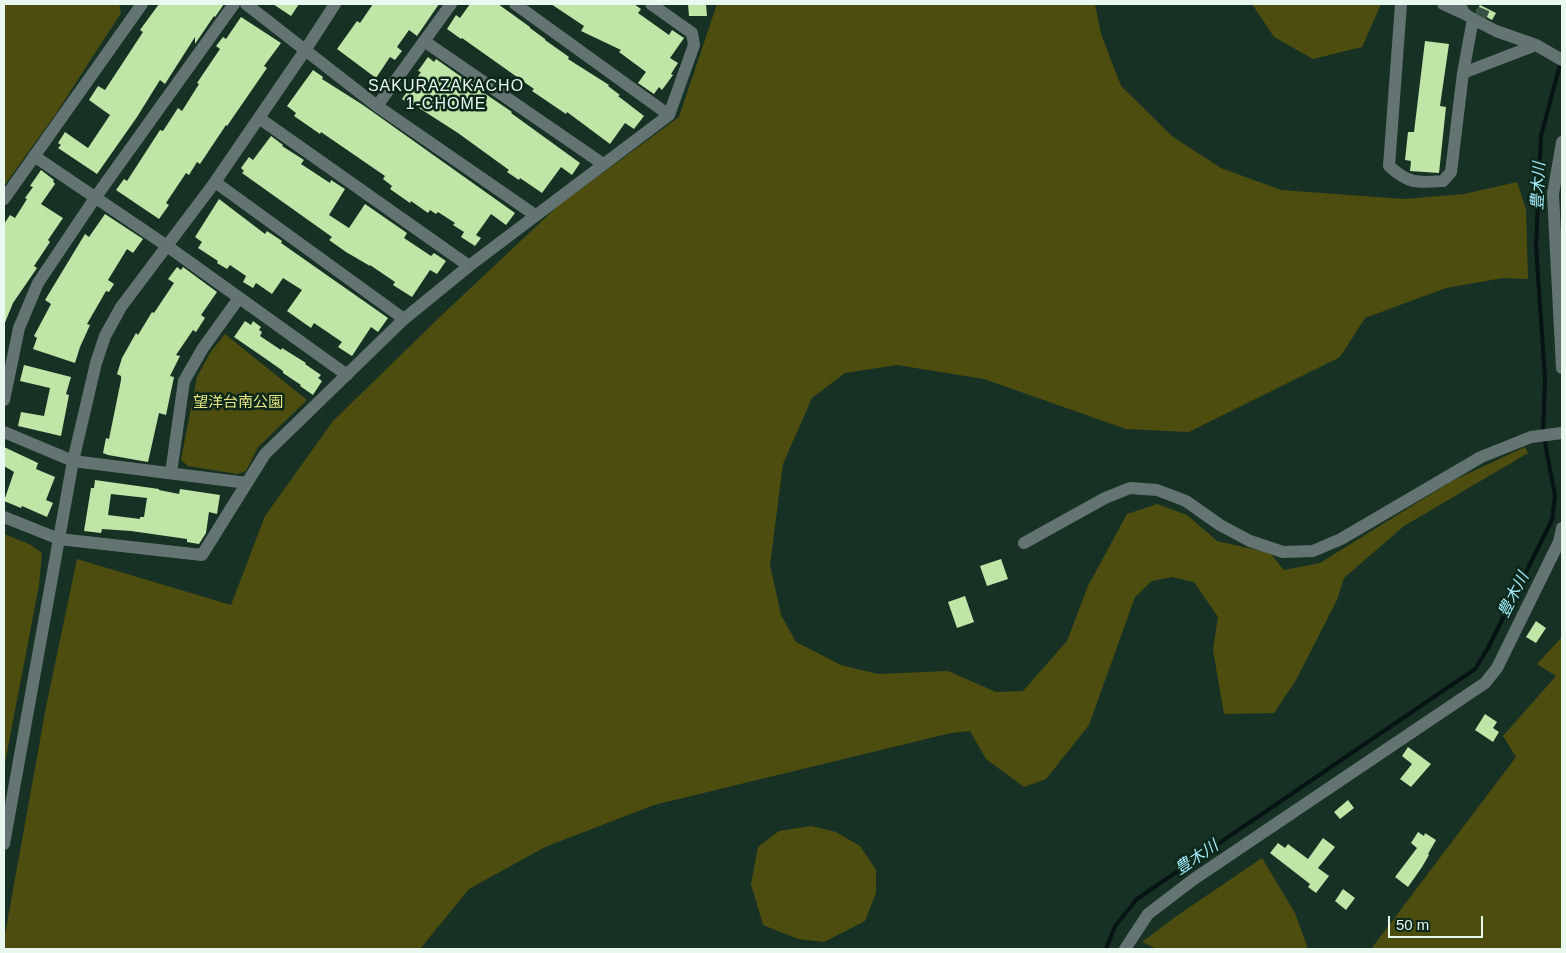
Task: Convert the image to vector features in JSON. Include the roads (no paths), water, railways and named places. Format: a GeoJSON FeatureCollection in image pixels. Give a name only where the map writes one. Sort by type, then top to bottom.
{"type":"FeatureCollection","features":[{"type":"Feature","properties":{"kind":"street"},"geometry":{"type":"LineString","coordinates":[[4,199],[142,4]]}},
{"type":"Feature","properties":{"kind":"street"},"geometry":{"type":"LineString","coordinates":[[4,400],[19,328],[38,283],[95,198],[234,4]]}},
{"type":"Feature","properties":{"kind":"street"},"geometry":{"type":"LineString","coordinates":[[246,4],[377,106],[535,215]]}},
{"type":"Feature","properties":{"kind":"street"},"geometry":{"type":"LineString","coordinates":[[4,844],[73,461],[96,363],[105,336],[121,307],[215,182],[335,4]]}},
{"type":"Feature","properties":{"kind":"street"},"geometry":{"type":"LineString","coordinates":[[377,106],[451,4]]}},
{"type":"Feature","properties":{"kind":"street"},"geometry":{"type":"LineString","coordinates":[[515,4],[669,115]]}},
{"type":"Feature","properties":{"kind":"street"},"geometry":{"type":"LineString","coordinates":[[4,518],[59,539],[202,555],[265,454],[404,319],[535,215],[669,115],[694,45],[692,33],[651,4]]}},
{"type":"Feature","properties":{"kind":"street"},"geometry":{"type":"LineString","coordinates":[[1401,4],[1389,166],[1400,176],[1417,183],[1443,181],[1451,172],[1463,73],[1468,10]]}},
{"type":"Feature","properties":{"kind":"street"},"geometry":{"type":"LineString","coordinates":[[1443,4],[1468,10],[1496,31],[1536,45]]}},
{"type":"Feature","properties":{"kind":"street"},"geometry":{"type":"LineString","coordinates":[[1492,20],[1521,34],[1559,59]]}},
{"type":"Feature","properties":{"kind":"street"},"geometry":{"type":"LineString","coordinates":[[424,40],[603,164]]}},
{"type":"Feature","properties":{"kind":"street"},"geometry":{"type":"LineString","coordinates":[[1463,73],[1536,45]]}},
{"type":"Feature","properties":{"kind":"street"},"geometry":{"type":"LineString","coordinates":[[259,118],[469,266]]}},
{"type":"Feature","properties":{"kind":"street"},"geometry":{"type":"LineString","coordinates":[[1562,142],[1553,194],[1561,316],[1562,368]]}},
{"type":"Feature","properties":{"kind":"street"},"geometry":{"type":"LineString","coordinates":[[34,156],[168,246],[347,375]]}},
{"type":"Feature","properties":{"kind":"street"},"geometry":{"type":"LineString","coordinates":[[215,182],[404,319]]}},
{"type":"Feature","properties":{"kind":"street"},"geometry":{"type":"LineString","coordinates":[[170,473],[184,381],[203,348],[239,298]]}},
{"type":"Feature","properties":{"kind":"street"},"geometry":{"type":"LineString","coordinates":[[4,432],[73,461],[247,483]]}},
{"type":"Feature","properties":{"kind":"street"},"geometry":{"type":"LineString","coordinates":[[1024,543],[1105,498],[1130,488],[1157,490],[1186,501],[1220,525],[1250,542],[1283,552],[1313,551],[1341,539],[1481,457],[1531,436],[1557,434]]}},
{"type":"Feature","properties":{"kind":"street"},"geometry":{"type":"LineString","coordinates":[[1125,949],[1148,914],[1194,879],[1485,683],[1497,668],[1559,542],[1562,528]]}},
{"type":"Feature","properties":{"kind":"waterway","name":"豊木川"},"geometry":{"type":"LineString","coordinates":[[1106,949],[1115,926],[1137,899],[1475,669],[1488,648],[1552,520],[1555,496],[1543,432],[1545,379],[1536,246],[1541,136],[1561,61]]}},
{"type":"Feature","properties":{"kind":"tunnel"},"geometry":{"type":"LineString","coordinates":[[1476,12],[1492,19]]}},
{"type":"Feature","properties":{"kind":"district","name":"SAKURAZAKACHO 1-CHOME"},"geometry":{"type":"Point","coordinates":[446,96]}},
{"type":"Feature","properties":{"kind":"park label","name":"望洋台南公園"},"geometry":{"type":"Point","coordinates":[238,403]}}]}
